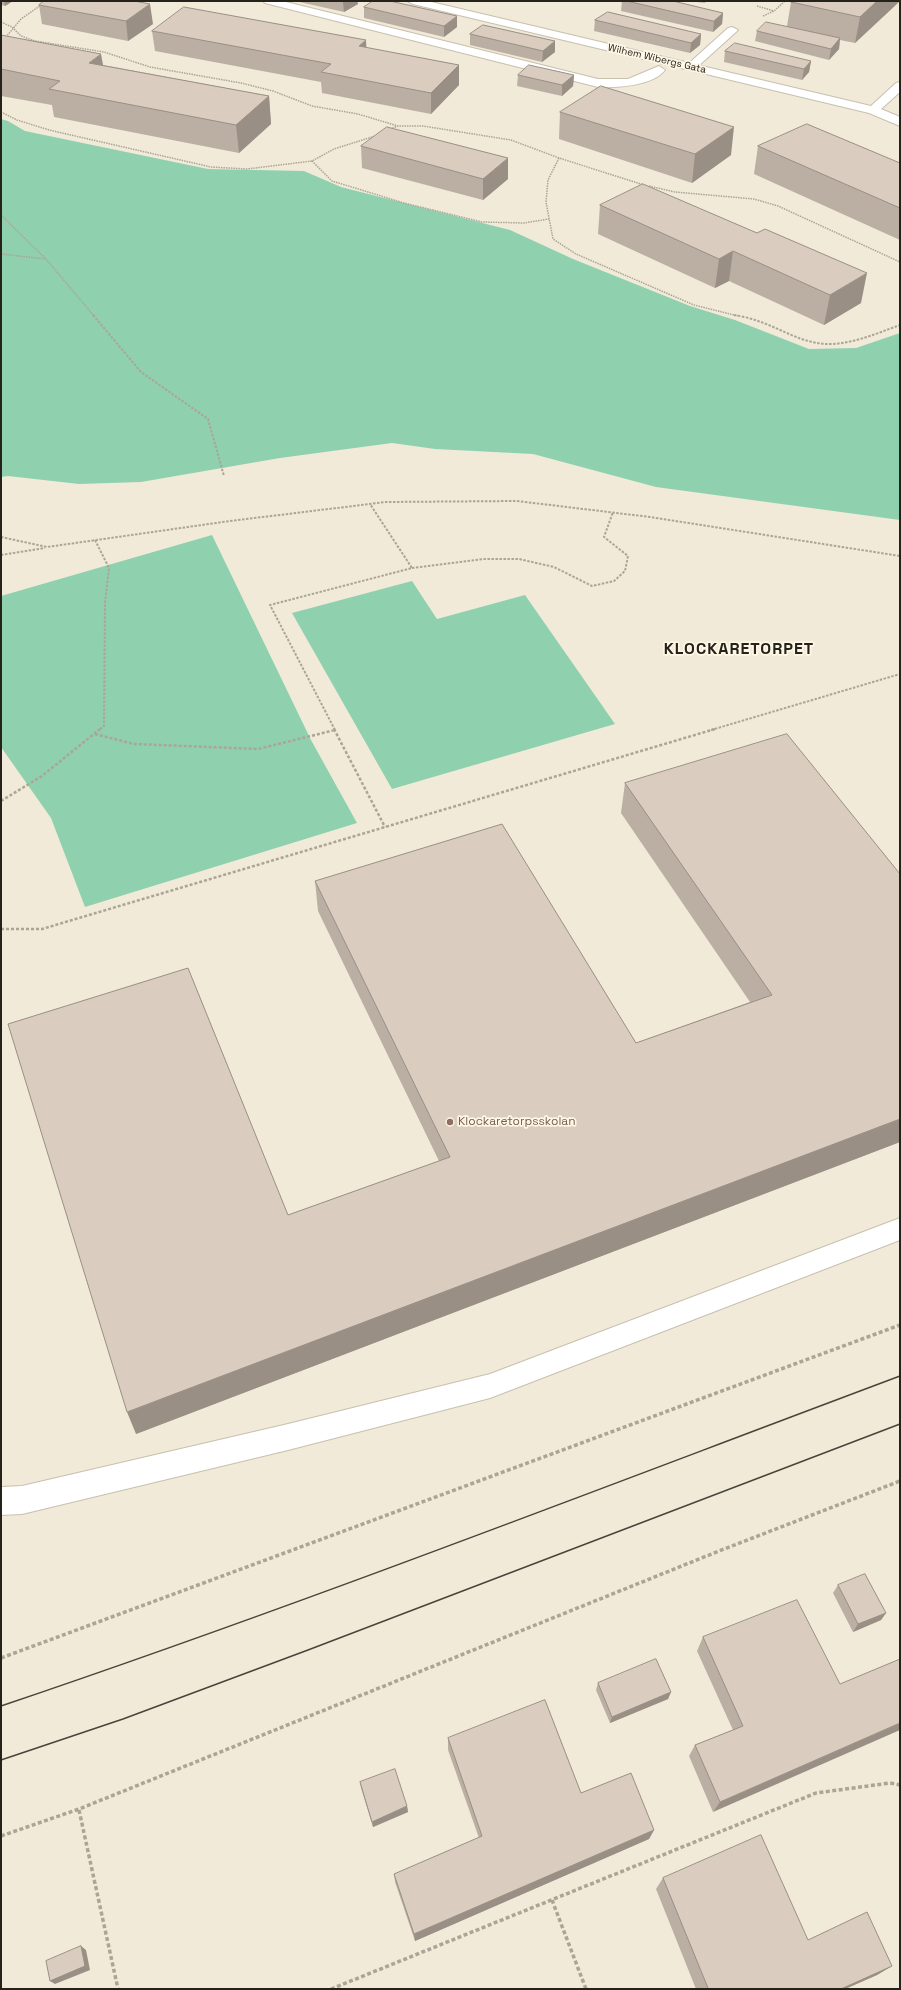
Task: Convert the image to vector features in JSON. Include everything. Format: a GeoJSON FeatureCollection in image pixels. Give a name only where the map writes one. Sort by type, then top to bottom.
{"type":"FeatureCollection","features":[{"type":"Feature","properties":{"kind":"street"},"geometry":{"type":"LineString","coordinates":[[268,1],[598,83],[615,84],[637,82],[659,70]]}},
{"type":"Feature","properties":{"kind":"street","name":"Wilhem Wibergs Gata"},"geometry":{"type":"LineString","coordinates":[[412,1],[873,110],[900,122]]}},
{"type":"Feature","properties":{"kind":"street"},"geometry":{"type":"LineString","coordinates":[[691,67],[732,30]]}},
{"type":"Feature","properties":{"kind":"street"},"geometry":{"type":"LineString","coordinates":[[873,110],[900,86]]}},
{"type":"Feature","properties":{"kind":"street"},"geometry":{"type":"LineString","coordinates":[[1,1501],[22,1500],[250,1446],[490,1386],[900,1229]]}},
{"type":"Feature","properties":{"kind":"path"},"geometry":{"type":"LineString","coordinates":[[1,39],[6,38],[12,27],[41,5]]}},
{"type":"Feature","properties":{"kind":"path"},"geometry":{"type":"LineString","coordinates":[[1,22],[12,27],[21,36],[35,41],[104,52],[150,66],[241,83],[273,91],[312,106],[358,114],[398,126],[449,129],[511,140],[559,158],[645,186],[716,197],[754,199],[778,206],[900,262]]}},
{"type":"Feature","properties":{"kind":"path"},"geometry":{"type":"LineString","coordinates":[[1,112],[17,120],[49,130],[211,167],[247,169],[312,161],[334,149],[379,135]]}},
{"type":"Feature","properties":{"kind":"path"},"geometry":{"type":"LineString","coordinates":[[385,132],[398,126]]}},
{"type":"Feature","properties":{"kind":"path"},"geometry":{"type":"LineString","coordinates":[[559,158],[548,180],[546,202],[549,219],[553,239],[576,254],[694,305],[756,320],[781,332],[808,341],[831,344],[857,340],[900,325]]}},
{"type":"Feature","properties":{"kind":"path"},"geometry":{"type":"LineString","coordinates":[[312,161],[332,181],[418,206],[482,222],[524,223],[549,219]]}},
{"type":"Feature","properties":{"kind":"path"},"geometry":{"type":"LineString","coordinates":[[1,215],[46,260],[141,372],[208,419],[224,476]]}},
{"type":"Feature","properties":{"kind":"path"},"geometry":{"type":"LineString","coordinates":[[1,254],[46,260]]}},
{"type":"Feature","properties":{"kind":"path"},"geometry":{"type":"LineString","coordinates":[[1,556],[47,547],[230,521],[386,502],[517,501],[613,512],[900,556]]}},
{"type":"Feature","properties":{"kind":"path"},"geometry":{"type":"LineString","coordinates":[[370,504],[412,568]]}},
{"type":"Feature","properties":{"kind":"path"},"geometry":{"type":"LineString","coordinates":[[385,827],[270,605],[412,568],[481,558],[530,561],[555,567],[592,586],[614,580],[626,571],[628,556],[604,537],[613,512]]}},
{"type":"Feature","properties":{"kind":"path"},"geometry":{"type":"LineString","coordinates":[[1,538],[47,547]]}},
{"type":"Feature","properties":{"kind":"path"},"geometry":{"type":"LineString","coordinates":[[1,801],[17,794],[67,758],[104,726],[104,603],[108,568],[95,540]]}},
{"type":"Feature","properties":{"kind":"path"},"geometry":{"type":"LineString","coordinates":[[1,929],[42,930],[900,674]]}},
{"type":"Feature","properties":{"kind":"path"},"geometry":{"type":"LineString","coordinates":[[94,734],[134,744],[258,749],[335,730]]}},
{"type":"Feature","properties":{"kind":"path"},"geometry":{"type":"LineString","coordinates":[[1,1658],[900,1325]]}},
{"type":"Feature","properties":{"kind":"path"},"geometry":{"type":"LineString","coordinates":[[1,1836],[79,1809],[711,1554],[900,1481]]}},
{"type":"Feature","properties":{"kind":"path"},"geometry":{"type":"LineString","coordinates":[[331,1989],[816,1793],[890,1783],[900,1785]]}},
{"type":"Feature","properties":{"kind":"path"},"geometry":{"type":"LineString","coordinates":[[79,1809],[118,1989]]}},
{"type":"Feature","properties":{"kind":"path"},"geometry":{"type":"LineString","coordinates":[[552,1900],[586,1989]]}},
{"type":"Feature","properties":{"kind":"green space"},"geometry":{"type":"Polygon","coordinates":[[[1,119],[8,121],[25,131],[208,169],[304,171],[341,187],[510,230],[573,259],[690,306],[735,320],[809,349],[856,348],[900,333],[900,520],[656,487],[533,454],[435,449],[392,443],[280,458],[141,482],[79,484],[8,476],[1,477],[1,119]]]}},
{"type":"Feature","properties":{"kind":"green space"},"geometry":{"type":"Polygon","coordinates":[[[212,535],[311,740],[357,823],[85,907],[51,818],[1,747],[1,596],[212,535]]]}},
{"type":"Feature","properties":{"kind":"green space"},"geometry":{"type":"Polygon","coordinates":[[[412,581],[437,619],[525,595],[615,724],[392,789],[292,613],[412,581]]]}},
{"type":"Feature","properties":{"kind":"building"},"geometry":{"type":"Polygon","coordinates":[[[44,1],[134,1],[150,4],[126,21],[39,5],[44,1]]]}},
{"type":"Feature","properties":{"kind":"building"},"geometry":{"type":"Polygon","coordinates":[[[373,1],[390,1],[457,16],[444,26],[364,7],[373,1]]]}},
{"type":"Feature","properties":{"kind":"building"},"geometry":{"type":"Polygon","coordinates":[[[627,1],[673,1],[723,13],[714,21],[627,1]]]}},
{"type":"Feature","properties":{"kind":"building"},"geometry":{"type":"Polygon","coordinates":[[[877,1],[860,17],[791,2],[877,1]]]}},
{"type":"Feature","properties":{"kind":"building"},"geometry":{"type":"Polygon","coordinates":[[[184,7],[366,40],[359,46],[459,65],[431,93],[321,72],[331,64],[152,31],[184,7]]]}},
{"type":"Feature","properties":{"kind":"building"},"geometry":{"type":"Polygon","coordinates":[[[608,12],[701,34],[691,43],[595,20],[608,12]]]}},
{"type":"Feature","properties":{"kind":"building"},"geometry":{"type":"Polygon","coordinates":[[[766,22],[840,38],[831,49],[757,31],[766,22]]]}},
{"type":"Feature","properties":{"kind":"building"},"geometry":{"type":"Polygon","coordinates":[[[483,25],[555,41],[543,51],[470,34],[483,25]]]}},
{"type":"Feature","properties":{"kind":"building"},"geometry":{"type":"Polygon","coordinates":[[[1,35],[101,54],[89,63],[269,96],[236,125],[49,89],[60,81],[1,69],[1,35]]]}},
{"type":"Feature","properties":{"kind":"building"},"geometry":{"type":"Polygon","coordinates":[[[735,43],[811,61],[804,69],[725,51],[735,43]]]}},
{"type":"Feature","properties":{"kind":"building"},"geometry":{"type":"Polygon","coordinates":[[[529,65],[574,75],[562,85],[518,75],[529,65]]]}},
{"type":"Feature","properties":{"kind":"building"},"geometry":{"type":"Polygon","coordinates":[[[601,86],[734,127],[695,154],[560,112],[601,86]]]}},
{"type":"Feature","properties":{"kind":"building"},"geometry":{"type":"Polygon","coordinates":[[[807,124],[900,163],[900,208],[758,146],[807,124]]]}},
{"type":"Feature","properties":{"kind":"building"},"geometry":{"type":"Polygon","coordinates":[[[387,127],[508,158],[483,179],[361,146],[387,127]]]}},
{"type":"Feature","properties":{"kind":"building"},"geometry":{"type":"Polygon","coordinates":[[[643,184],[757,233],[765,229],[867,273],[830,295],[733,251],[719,259],[600,205],[643,184]]]}},
{"type":"Feature","properties":{"kind":"building"},"geometry":{"type":"Polygon","coordinates":[[[787,734],[900,874],[900,1119],[127,1412],[8,1024],[188,968],[288,1215],[450,1157],[315,881],[502,824],[636,1043],[772,995],[625,783],[787,734]]]}},
{"type":"Feature","properties":{"kind":"building"},"geometry":{"type":"Polygon","coordinates":[[[865,1574],[886,1613],[858,1624],[838,1585],[865,1574]]]}},
{"type":"Feature","properties":{"kind":"building"},"geometry":{"type":"Polygon","coordinates":[[[797,1600],[840,1684],[900,1659],[900,1723],[720,1802],[695,1745],[743,1726],[703,1637],[797,1600]]]}},
{"type":"Feature","properties":{"kind":"building"},"geometry":{"type":"Polygon","coordinates":[[[656,1659],[671,1692],[612,1717],[598,1683],[656,1659]]]}},
{"type":"Feature","properties":{"kind":"building"},"geometry":{"type":"Polygon","coordinates":[[[545,1700],[581,1793],[631,1773],[654,1830],[414,1934],[394,1874],[482,1836],[448,1738],[545,1700]]]}},
{"type":"Feature","properties":{"kind":"building"},"geometry":{"type":"Polygon","coordinates":[[[395,1769],[407,1806],[372,1822],[360,1782],[395,1769]]]}},
{"type":"Feature","properties":{"kind":"building"},"geometry":{"type":"Polygon","coordinates":[[[761,1835],[808,1940],[867,1912],[892,1966],[841,1989],[705,1989],[708,1988],[663,1878],[761,1835]]]}},
{"type":"Feature","properties":{"kind":"building"},"geometry":{"type":"Polygon","coordinates":[[[81,1946],[85,1966],[50,1981],[46,1961],[81,1946]]]}},
{"type":"Feature","properties":{"kind":"tram line"},"geometry":{"type":"LineString","coordinates":[[1,1706],[339,1586],[900,1376]]}},
{"type":"Feature","properties":{"kind":"tram line"},"geometry":{"type":"LineString","coordinates":[[1,1760],[123,1719],[308,1650],[900,1424]]}},
{"type":"Feature","properties":{"kind":"place","name":"Klockaretorpsskolan"},"geometry":{"type":"Point","coordinates":[450,1122]}},
{"type":"Feature","properties":{"kind":"district","name":"KLOCKARETORPET"},"geometry":{"type":"Point","coordinates":[739,650]}}]}
